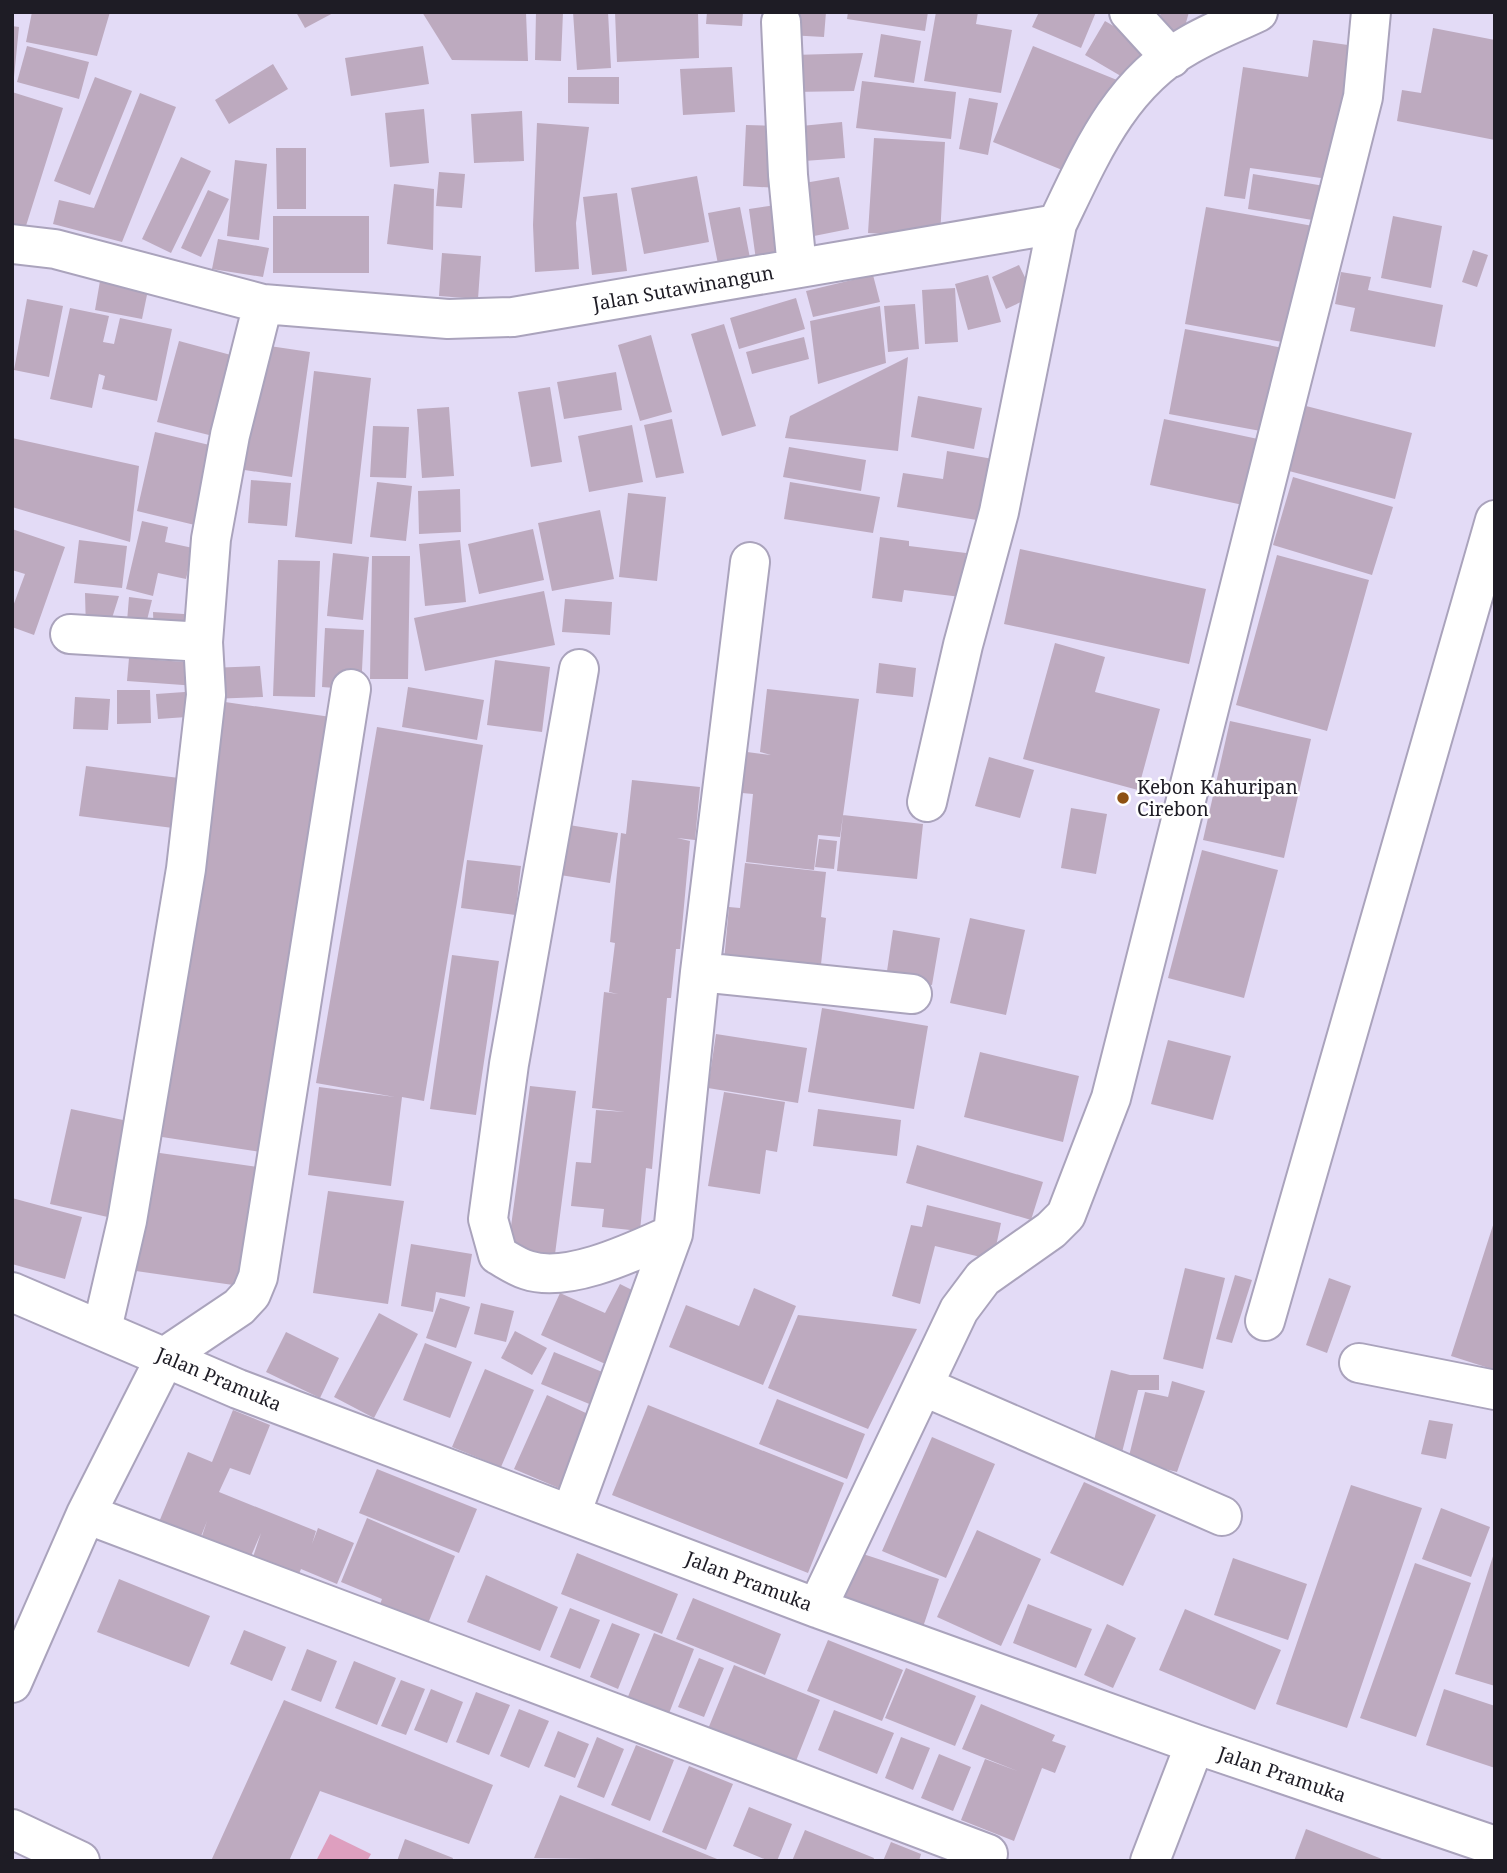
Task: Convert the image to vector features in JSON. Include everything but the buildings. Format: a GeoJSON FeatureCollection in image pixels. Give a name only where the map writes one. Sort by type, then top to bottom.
{"type":"FeatureCollection","features":[{"type":"Feature","properties":{"kind":"street"},"geometry":{"type":"LineString","coordinates":[[1129,12],[1171,58]]}},
{"type":"Feature","properties":{"kind":"street"},"geometry":{"type":"LineString","coordinates":[[927,802],[963,645],[999,512],[1057,224],[1095,145],[1119,105],[1153,70],[1188,45],[1258,12]]}},
{"type":"Feature","properties":{"kind":"street"},"geometry":{"type":"LineString","coordinates":[[817,1608],[925,1387],[959,1310],[983,1278],[1051,1230],[1066,1215],[1111,1097],[1363,97],[1371,12]]}},
{"type":"Feature","properties":{"kind":"street"},"geometry":{"type":"LineString","coordinates":[[780,22],[788,175],[797,268]]}},
{"type":"Feature","properties":{"kind":"street","name":"Jalan Sutawinangun"},"geometry":{"type":"LineString","coordinates":[[12,244],[55,249],[263,304],[448,319],[513,317],[1057,224]]}},
{"type":"Feature","properties":{"kind":"street"},"geometry":{"type":"LineString","coordinates":[[102,1329],[127,1221],[186,869],[206,695],[203,642],[211,539],[230,435],[263,304]]}},
{"type":"Feature","properties":{"kind":"street"},"geometry":{"type":"LineString","coordinates":[[1265,1321],[1495,520]]}},
{"type":"Feature","properties":{"kind":"street"},"geometry":{"type":"LineString","coordinates":[[571,1514],[673,1234],[700,972],[750,562]]}},
{"type":"Feature","properties":{"kind":"street"},"geometry":{"type":"LineString","coordinates":[[70,634],[203,642]]}},
{"type":"Feature","properties":{"kind":"street"},"geometry":{"type":"LineString","coordinates":[[579,669],[509,1064],[488,1219],[498,1255],[528,1271],[570,1271],[614,1260],[673,1234]]}},
{"type":"Feature","properties":{"kind":"street"},"geometry":{"type":"LineString","coordinates":[[12,1683],[86,1514],[166,1356],[239,1307],[251,1294],[258,1277],[351,689]]}},
{"type":"Feature","properties":{"kind":"street"},"geometry":{"type":"LineString","coordinates":[[700,972],[912,994]]}},
{"type":"Feature","properties":{"kind":"street","name":"Jalan Pramuka"},"geometry":{"type":"LineString","coordinates":[[12,1292],[238,1389],[817,1608],[1195,1744],[1495,1846]]}},
{"type":"Feature","properties":{"kind":"street"},"geometry":{"type":"LineString","coordinates":[[1359,1363],[1495,1390]]}},
{"type":"Feature","properties":{"kind":"street"},"geometry":{"type":"LineString","coordinates":[[925,1387],[1222,1516]]}},
{"type":"Feature","properties":{"kind":"street"},"geometry":{"type":"LineString","coordinates":[[86,1514],[988,1854]]}},
{"type":"Feature","properties":{"kind":"street"},"geometry":{"type":"LineString","coordinates":[[1150,1861],[1195,1744]]}},
{"type":"Feature","properties":{"kind":"street"},"geometry":{"type":"LineString","coordinates":[[12,1829],[80,1861]]}},
{"type":"Feature","properties":{"kind":"shaded area"},"geometry":{"type":"Polygon","coordinates":[[[330,1834],[371,1854],[367,1861],[316,1861],[330,1834]]]}},
{"type":"Feature","properties":{"kind":"place","name":"Kebon Kahuripan Cirebon"},"geometry":{"type":"Point","coordinates":[1123,798]}}]}
